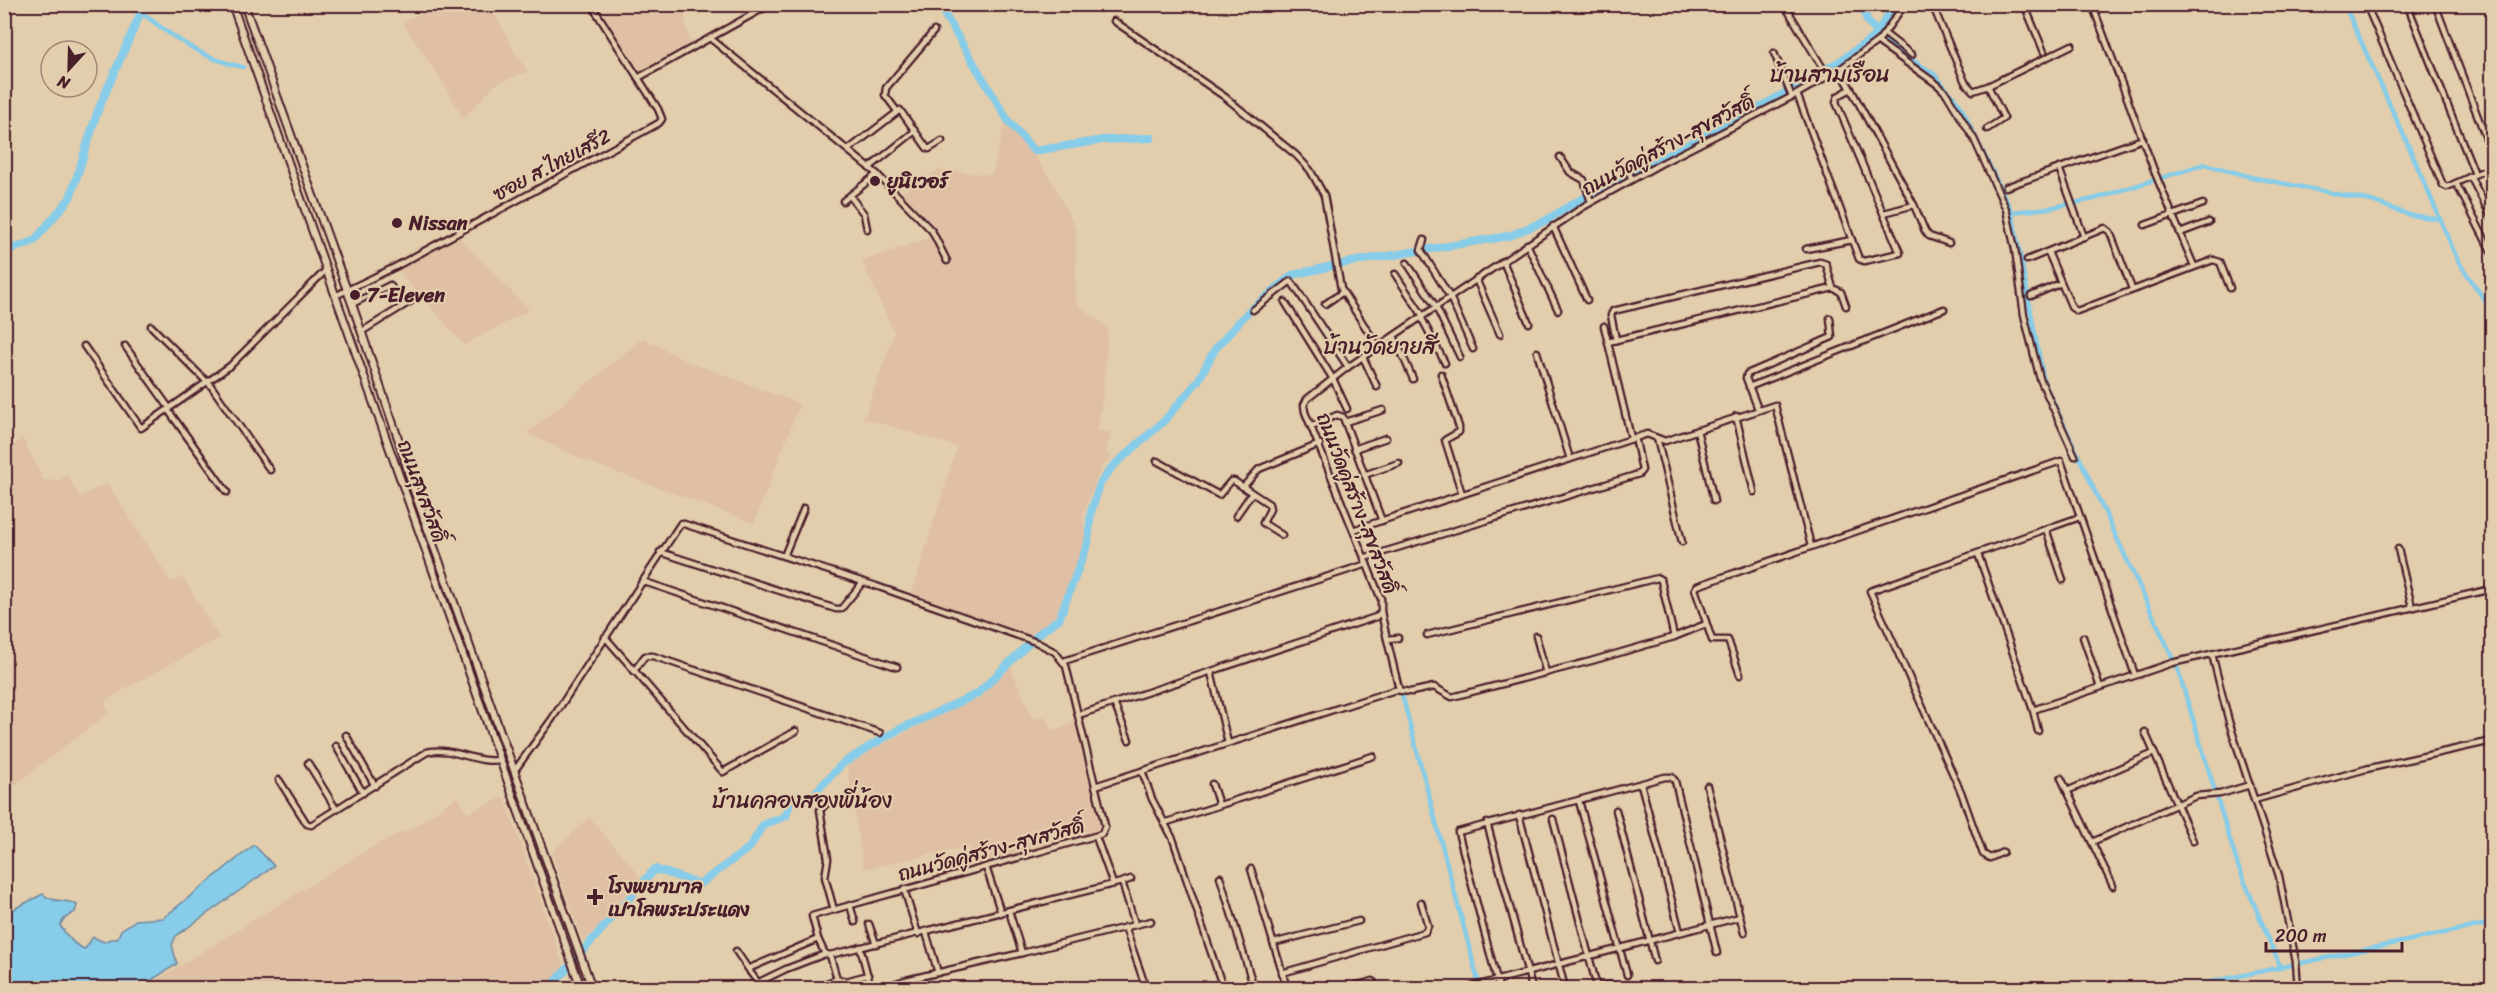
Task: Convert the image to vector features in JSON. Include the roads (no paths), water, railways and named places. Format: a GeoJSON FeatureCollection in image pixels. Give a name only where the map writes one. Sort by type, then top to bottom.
{"type":"FeatureCollection","features":[{"type":"Feature","properties":{"kind":"main road","name":"ถนนสุขสวัสดิ์"},"geometry":{"type":"LineString","coordinates":[[232,4],[581,988]]}},
{"type":"Feature","properties":{"kind":"main road","name":"ถนนสุขสวัสดิ์"},"geometry":{"type":"LineString","coordinates":[[244,4],[352,304],[412,485],[592,988]]}},
{"type":"Feature","properties":{"kind":"street","name":"ซอย ส.ไทยเสรี2"},"geometry":{"type":"LineString","coordinates":[[335,296],[388,271],[659,123],[662,119],[658,109],[591,4]]}},
{"type":"Feature","properties":{"kind":"street"},"geometry":{"type":"LineString","coordinates":[[638,78],[771,4]]}},
{"type":"Feature","properties":{"kind":"street"},"geometry":{"type":"LineString","coordinates":[[1784,4],[1825,71]]}},
{"type":"Feature","properties":{"kind":"street","name":"ถนนวัดคู่สร้าง-สุขสวัสดิ์"},"geometry":{"type":"LineString","coordinates":[[818,939],[812,916],[1102,834],[1105,826],[1078,715],[1376,617],[1381,612],[1381,599],[1304,408],[1305,401],[1363,357],[1630,175],[1791,93],[1825,71],[1840,69],[1882,38],[1905,4]]}},
{"type":"Feature","properties":{"kind":"street"},"geometry":{"type":"LineString","coordinates":[[1932,4],[1970,89],[1976,91],[2072,45]]}},
{"type":"Feature","properties":{"kind":"street"},"geometry":{"type":"LineString","coordinates":[[2024,4],[2044,52]]}},
{"type":"Feature","properties":{"kind":"street"},"geometry":{"type":"LineString","coordinates":[[2092,4],[2155,173],[2194,266]]}},
{"type":"Feature","properties":{"kind":"street"},"geometry":{"type":"LineString","coordinates":[[2366,4],[2443,185],[2447,187],[2493,167]]}},
{"type":"Feature","properties":{"kind":"street"},"geometry":{"type":"LineString","coordinates":[[2407,4],[2473,175],[2493,218]]}},
{"type":"Feature","properties":{"kind":"street"},"geometry":{"type":"LineString","coordinates":[[2434,4],[2493,154]]}},
{"type":"Feature","properties":{"kind":"street"},"geometry":{"type":"LineString","coordinates":[[1114,21],[1225,97],[1305,164],[1324,195],[1336,269],[1343,292],[1378,347]]}},
{"type":"Feature","properties":{"kind":"street"},"geometry":{"type":"LineString","coordinates":[[934,31],[886,88],[885,95],[897,111],[900,110],[929,149],[942,141]]}},
{"type":"Feature","properties":{"kind":"street"},"geometry":{"type":"LineString","coordinates":[[710,38],[877,174],[932,231],[946,261]]}},
{"type":"Feature","properties":{"kind":"street"},"geometry":{"type":"LineString","coordinates":[[1882,38],[1912,55]]}},
{"type":"Feature","properties":{"kind":"street"},"geometry":{"type":"LineString","coordinates":[[1882,38],[1946,93],[1978,147],[2006,209],[2024,315],[2040,379],[2075,456]]}},
{"type":"Feature","properties":{"kind":"street"},"geometry":{"type":"LineString","coordinates":[[1774,53],[1861,261],[1900,253],[1836,102],[1838,96],[1851,89]]}},
{"type":"Feature","properties":{"kind":"street"},"geometry":{"type":"LineString","coordinates":[[1840,69],[1914,205],[1927,234],[1949,243]]}},
{"type":"Feature","properties":{"kind":"street"},"geometry":{"type":"LineString","coordinates":[[1987,129],[2004,118],[1988,86]]}},
{"type":"Feature","properties":{"kind":"street"},"geometry":{"type":"LineString","coordinates":[[848,150],[897,111]]}},
{"type":"Feature","properties":{"kind":"street"},"geometry":{"type":"LineString","coordinates":[[869,168],[915,131]]}},
{"type":"Feature","properties":{"kind":"street"},"geometry":{"type":"LineString","coordinates":[[2006,187],[2143,139]]}},
{"type":"Feature","properties":{"kind":"street"},"geometry":{"type":"LineString","coordinates":[[1560,157],[1570,172],[1584,180],[1590,201]]}},
{"type":"Feature","properties":{"kind":"street"},"geometry":{"type":"LineString","coordinates":[[1618,167],[1630,175]]}},
{"type":"Feature","properties":{"kind":"street"},"geometry":{"type":"LineString","coordinates":[[2059,168],[2084,237]]}},
{"type":"Feature","properties":{"kind":"street"},"geometry":{"type":"LineString","coordinates":[[843,201],[877,174]]}},
{"type":"Feature","properties":{"kind":"street"},"geometry":{"type":"LineString","coordinates":[[2457,183],[2493,253]]}},
{"type":"Feature","properties":{"kind":"street"},"geometry":{"type":"LineString","coordinates":[[850,196],[864,214],[867,229]]}},
{"type":"Feature","properties":{"kind":"street"},"geometry":{"type":"LineString","coordinates":[[2145,225],[2203,204]]}},
{"type":"Feature","properties":{"kind":"street"},"geometry":{"type":"LineString","coordinates":[[1884,213],[1914,205]]}},
{"type":"Feature","properties":{"kind":"street"},"geometry":{"type":"LineString","coordinates":[[2180,233],[2209,222]]}},
{"type":"Feature","properties":{"kind":"street"},"geometry":{"type":"LineString","coordinates":[[1553,226],[1587,300]]}},
{"type":"Feature","properties":{"kind":"street"},"geometry":{"type":"LineString","coordinates":[[2027,260],[2101,229],[2108,230],[2132,289]]}},
{"type":"Feature","properties":{"kind":"street"},"geometry":{"type":"LineString","coordinates":[[1424,240],[1421,251],[1450,297],[1473,349]]}},
{"type":"Feature","properties":{"kind":"street"},"geometry":{"type":"LineString","coordinates":[[1806,249],[1852,240]]}},
{"type":"Feature","properties":{"kind":"street"},"geometry":{"type":"LineString","coordinates":[[1527,244],[1558,310]]}},
{"type":"Feature","properties":{"kind":"street"},"geometry":{"type":"LineString","coordinates":[[2048,252],[2072,308],[2077,311],[2213,260],[2218,260],[2230,288]]}},
{"type":"Feature","properties":{"kind":"street"},"geometry":{"type":"LineString","coordinates":[[1503,261],[1529,323]]}},
{"type":"Feature","properties":{"kind":"street"},"geometry":{"type":"LineString","coordinates":[[1616,340],[1611,315],[1613,311],[1725,283],[1824,262],[1833,288]]}},
{"type":"Feature","properties":{"kind":"street"},"geometry":{"type":"LineString","coordinates":[[1407,263],[1436,307],[1460,357]]}},
{"type":"Feature","properties":{"kind":"street"},"geometry":{"type":"LineString","coordinates":[[84,346],[141,428],[230,366],[326,270]]}},
{"type":"Feature","properties":{"kind":"street"},"geometry":{"type":"LineString","coordinates":[[1395,274],[1422,316],[1445,363]]}},
{"type":"Feature","properties":{"kind":"street"},"geometry":{"type":"LineString","coordinates":[[1476,279],[1500,334]]}},
{"type":"Feature","properties":{"kind":"street"},"geometry":{"type":"LineString","coordinates":[[1253,310],[1291,281],[1348,368]]}},
{"type":"Feature","properties":{"kind":"street"},"geometry":{"type":"LineString","coordinates":[[352,304],[396,282]]}},
{"type":"Feature","properties":{"kind":"street"},"geometry":{"type":"LineString","coordinates":[[2031,296],[2061,283]]}},
{"type":"Feature","properties":{"kind":"street"},"geometry":{"type":"LineString","coordinates":[[390,285],[403,306]]}},
{"type":"Feature","properties":{"kind":"street"},"geometry":{"type":"LineString","coordinates":[[1608,342],[1833,288],[1841,292],[1846,306]]}},
{"type":"Feature","properties":{"kind":"street"},"geometry":{"type":"LineString","coordinates":[[1325,304],[1343,292]]}},
{"type":"Feature","properties":{"kind":"street"},"geometry":{"type":"LineString","coordinates":[[361,332],[416,298]]}},
{"type":"Feature","properties":{"kind":"street"},"geometry":{"type":"LineString","coordinates":[[1285,302],[1333,379],[1347,410]]}},
{"type":"Feature","properties":{"kind":"street"},"geometry":{"type":"LineString","coordinates":[[1749,387],[1944,309]]}},
{"type":"Feature","properties":{"kind":"street"},"geometry":{"type":"LineString","coordinates":[[1758,409],[1749,387],[1747,374],[1832,337],[1830,318]]}},
{"type":"Feature","properties":{"kind":"street"},"geometry":{"type":"LineString","coordinates":[[151,326],[208,383],[270,470]]}},
{"type":"Feature","properties":{"kind":"street"},"geometry":{"type":"LineString","coordinates":[[1364,558],[1641,473],[1604,326]]}},
{"type":"Feature","properties":{"kind":"street"},"geometry":{"type":"LineString","coordinates":[[1394,336],[1413,379]]}},
{"type":"Feature","properties":{"kind":"street"},"geometry":{"type":"LineString","coordinates":[[125,346],[227,492]]}},
{"type":"Feature","properties":{"kind":"street"},"geometry":{"type":"LineString","coordinates":[[1537,352],[1570,459]]}},
{"type":"Feature","properties":{"kind":"street"},"geometry":{"type":"LineString","coordinates":[[1363,357],[1377,387]]}},
{"type":"Feature","properties":{"kind":"street"},"geometry":{"type":"LineString","coordinates":[[1441,374],[1459,427],[1459,432],[1445,440],[1462,494]]}},
{"type":"Feature","properties":{"kind":"street"},"geometry":{"type":"LineString","coordinates":[[1353,530],[1633,438],[1647,434],[1665,441],[1775,405],[1812,546]]}},
{"type":"Feature","properties":{"kind":"street"},"geometry":{"type":"LineString","coordinates":[[1345,422],[1383,410]]}},
{"type":"Feature","properties":{"kind":"street"},"geometry":{"type":"LineString","coordinates":[[1312,426],[1339,415],[1345,422],[1382,521]]}},
{"type":"Feature","properties":{"kind":"street"},"geometry":{"type":"LineString","coordinates":[[1736,416],[1754,492]]}},
{"type":"Feature","properties":{"kind":"street"},"geometry":{"type":"LineString","coordinates":[[1697,430],[1714,501]]}},
{"type":"Feature","properties":{"kind":"street"},"geometry":{"type":"LineString","coordinates":[[1354,449],[1386,438]]}},
{"type":"Feature","properties":{"kind":"street"},"geometry":{"type":"LineString","coordinates":[[1657,438],[1682,542]]}},
{"type":"Feature","properties":{"kind":"street"},"geometry":{"type":"LineString","coordinates":[[1243,487],[1259,470],[1320,444]]}},
{"type":"Feature","properties":{"kind":"street"},"geometry":{"type":"LineString","coordinates":[[1157,461],[1218,495],[1222,494],[1231,481],[1243,487],[1270,505],[1263,523],[1282,535]]}},
{"type":"Feature","properties":{"kind":"street"},"geometry":{"type":"LineString","coordinates":[[1740,675],[1729,641],[1726,639],[1713,641],[1695,589],[1696,586],[2061,461],[2135,675]]}},
{"type":"Feature","properties":{"kind":"street"},"geometry":{"type":"LineString","coordinates":[[1364,475],[1399,463]]}},
{"type":"Feature","properties":{"kind":"street"},"geometry":{"type":"LineString","coordinates":[[1236,516],[1252,493]]}},
{"type":"Feature","properties":{"kind":"street"},"geometry":{"type":"LineString","coordinates":[[783,556],[804,508]]}},
{"type":"Feature","properties":{"kind":"street"},"geometry":{"type":"LineString","coordinates":[[2002,852],[1990,858],[1983,854],[1958,783],[1870,593],[1872,589],[2080,517]]}},
{"type":"Feature","properties":{"kind":"street"},"geometry":{"type":"LineString","coordinates":[[515,770],[558,710],[681,523],[863,582],[1036,642],[1055,652],[1064,661],[1078,715]]}},
{"type":"Feature","properties":{"kind":"street"},"geometry":{"type":"LineString","coordinates":[[2046,529],[2063,580]]}},
{"type":"Feature","properties":{"kind":"street"},"geometry":{"type":"LineString","coordinates":[[2398,549],[2412,607]]}},
{"type":"Feature","properties":{"kind":"street"},"geometry":{"type":"LineString","coordinates":[[660,552],[836,609],[841,609],[863,582]]}},
{"type":"Feature","properties":{"kind":"street"},"geometry":{"type":"LineString","coordinates":[[1978,554],[2033,710],[2038,731]]}},
{"type":"Feature","properties":{"kind":"street"},"geometry":{"type":"LineString","coordinates":[[1064,661],[1367,564]]}},
{"type":"Feature","properties":{"kind":"street"},"geometry":{"type":"LineString","coordinates":[[1427,635],[1658,578],[1661,580],[1674,637]]}},
{"type":"Feature","properties":{"kind":"street"},"geometry":{"type":"LineString","coordinates":[[642,581],[897,667]]}},
{"type":"Feature","properties":{"kind":"street"},"geometry":{"type":"LineString","coordinates":[[2033,710],[2172,663],[2493,589]]}},
{"type":"Feature","properties":{"kind":"street"},"geometry":{"type":"LineString","coordinates":[[1381,612],[1399,689]]}},
{"type":"Feature","properties":{"kind":"street"},"geometry":{"type":"LineString","coordinates":[[1095,786],[1399,689],[1411,692],[1434,687],[1452,697],[1674,637],[1707,624]]}},
{"type":"Feature","properties":{"kind":"street"},"geometry":{"type":"LineString","coordinates":[[1536,636],[1546,673]]}},
{"type":"Feature","properties":{"kind":"street"},"geometry":{"type":"LineString","coordinates":[[605,637],[723,772],[796,730]]}},
{"type":"Feature","properties":{"kind":"street"},"geometry":{"type":"LineString","coordinates":[[2083,637],[2100,687]]}},
{"type":"Feature","properties":{"kind":"street"},"geometry":{"type":"LineString","coordinates":[[1387,639],[1398,638]]}},
{"type":"Feature","properties":{"kind":"street"},"geometry":{"type":"LineString","coordinates":[[2211,654],[2228,717],[2279,876],[2296,965],[2298,988]]}},
{"type":"Feature","properties":{"kind":"street"},"geometry":{"type":"LineString","coordinates":[[634,671],[645,656],[653,656],[880,733]]}},
{"type":"Feature","properties":{"kind":"street"},"geometry":{"type":"LineString","coordinates":[[1211,672],[1228,743]]}},
{"type":"Feature","properties":{"kind":"street"},"geometry":{"type":"LineString","coordinates":[[1114,703],[1129,740]]}},
{"type":"Feature","properties":{"kind":"street"},"geometry":{"type":"LineString","coordinates":[[2145,732],[2193,841]]}},
{"type":"Feature","properties":{"kind":"street"},"geometry":{"type":"LineString","coordinates":[[346,735],[375,786]]}},
{"type":"Feature","properties":{"kind":"street"},"geometry":{"type":"LineString","coordinates":[[2254,800],[2366,769],[2493,741]]}},
{"type":"Feature","properties":{"kind":"street"},"geometry":{"type":"LineString","coordinates":[[336,746],[363,793]]}},
{"type":"Feature","properties":{"kind":"street"},"geometry":{"type":"LineString","coordinates":[[279,780],[307,824],[311,825],[427,752],[435,750],[489,762],[500,760]]}},
{"type":"Feature","properties":{"kind":"street"},"geometry":{"type":"LineString","coordinates":[[2067,791],[2154,753]]}},
{"type":"Feature","properties":{"kind":"street"},"geometry":{"type":"LineString","coordinates":[[1164,824],[1219,804],[1373,756]]}},
{"type":"Feature","properties":{"kind":"street"},"geometry":{"type":"LineString","coordinates":[[308,763],[336,809]]}},
{"type":"Feature","properties":{"kind":"street"},"geometry":{"type":"LineString","coordinates":[[1142,771],[1179,854],[1223,988]]}},
{"type":"Feature","properties":{"kind":"street"},"geometry":{"type":"LineString","coordinates":[[1499,988],[1458,833],[1461,830],[1668,777],[1675,781],[1717,953]]}},
{"type":"Feature","properties":{"kind":"street"},"geometry":{"type":"LineString","coordinates":[[2061,778],[2113,886]]}},
{"type":"Feature","properties":{"kind":"street"},"geometry":{"type":"LineString","coordinates":[[1212,784],[1219,804]]}},
{"type":"Feature","properties":{"kind":"street"},"geometry":{"type":"LineString","coordinates":[[1641,784],[1680,932]]}},
{"type":"Feature","properties":{"kind":"street"},"geometry":{"type":"LineString","coordinates":[[2092,842],[2199,795],[2220,795],[2250,785]]}},
{"type":"Feature","properties":{"kind":"street"},"geometry":{"type":"LineString","coordinates":[[1707,786],[1744,933]]}},
{"type":"Feature","properties":{"kind":"street"},"geometry":{"type":"LineString","coordinates":[[1579,801],[1627,975]]}},
{"type":"Feature","properties":{"kind":"street"},"geometry":{"type":"LineString","coordinates":[[827,803],[820,810],[820,818],[828,859],[825,877],[834,910]]}},
{"type":"Feature","properties":{"kind":"street"},"geometry":{"type":"LineString","coordinates":[[1616,810],[1655,961]]}},
{"type":"Feature","properties":{"kind":"street"},"geometry":{"type":"LineString","coordinates":[[1519,815],[1565,988]]}},
{"type":"Feature","properties":{"kind":"street"},"geometry":{"type":"LineString","coordinates":[[1553,819],[1589,956],[1595,988],[1610,985]]}},
{"type":"Feature","properties":{"kind":"street"},"geometry":{"type":"LineString","coordinates":[[1487,824],[1532,988]]}},
{"type":"Feature","properties":{"kind":"street"},"geometry":{"type":"LineString","coordinates":[[1096,837],[1113,884]]}},
{"type":"Feature","properties":{"kind":"street"},"geometry":{"type":"LineString","coordinates":[[986,867],[1001,913]]}},
{"type":"Feature","properties":{"kind":"street"},"geometry":{"type":"LineString","coordinates":[[1251,869],[1287,988]]}},
{"type":"Feature","properties":{"kind":"street"},"geometry":{"type":"LineString","coordinates":[[1220,877],[1254,988]]}},
{"type":"Feature","properties":{"kind":"street"},"geometry":{"type":"LineString","coordinates":[[747,988],[827,955],[1131,879]]}},
{"type":"Feature","properties":{"kind":"street"},"geometry":{"type":"LineString","coordinates":[[1122,882],[1135,924]]}},
{"type":"Feature","properties":{"kind":"street"},"geometry":{"type":"LineString","coordinates":[[904,889],[918,934]]}},
{"type":"Feature","properties":{"kind":"street"},"geometry":{"type":"LineString","coordinates":[[1282,973],[1425,932],[1428,926],[1421,902]]}},
{"type":"Feature","properties":{"kind":"street"},"geometry":{"type":"LineString","coordinates":[[850,905],[855,922]]}},
{"type":"Feature","properties":{"kind":"street"},"geometry":{"type":"LineString","coordinates":[[1009,911],[1022,953]]}},
{"type":"Feature","properties":{"kind":"street"},"geometry":{"type":"LineString","coordinates":[[1467,988],[1740,917]]}},
{"type":"Feature","properties":{"kind":"street"},"geometry":{"type":"LineString","coordinates":[[880,988],[1151,921]]}},
{"type":"Feature","properties":{"kind":"street"},"geometry":{"type":"LineString","coordinates":[[1273,943],[1359,921]]}},
{"type":"Feature","properties":{"kind":"street"},"geometry":{"type":"LineString","coordinates":[[869,924],[876,944]]}},
{"type":"Feature","properties":{"kind":"street"},"geometry":{"type":"LineString","coordinates":[[1125,927],[1146,988]]}},
{"type":"Feature","properties":{"kind":"street"},"geometry":{"type":"LineString","coordinates":[[926,932],[938,973]]}},
{"type":"Feature","properties":{"kind":"street"},"geometry":{"type":"LineString","coordinates":[[749,970],[818,939],[837,979]]}},
{"type":"Feature","properties":{"kind":"street"},"geometry":{"type":"LineString","coordinates":[[860,947],[871,988]]}},
{"type":"Feature","properties":{"kind":"street"},"geometry":{"type":"LineString","coordinates":[[736,951],[762,988]]}},
{"type":"Feature","properties":{"kind":"street"},"geometry":{"type":"LineString","coordinates":[[815,988],[837,979],[846,981],[868,975]]}},
{"type":"Feature","properties":{"kind":"street"},"geometry":{"type":"LineString","coordinates":[[846,981],[848,988]]}},
{"type":"Feature","properties":{"kind":"street"},"geometry":{"type":"LineString","coordinates":[[1346,988],[1373,981]]}},
{"type":"Feature","properties":{"kind":"water"},"geometry":{"type":"Polygon","coordinates":[[[254,845],[274,866],[176,936],[172,945],[177,964],[139,988],[5,988],[5,906],[10,911],[43,894],[51,899],[77,905],[75,912],[64,919],[60,925],[74,943],[85,949],[93,937],[104,942],[117,939],[121,930],[136,920],[163,918],[254,845]]]}},
{"type":"Feature","properties":{"kind":"waterway"},"geometry":{"type":"LineString","coordinates":[[4,252],[34,241],[70,198],[98,110],[141,12],[148,4]]}},
{"type":"Feature","properties":{"kind":"waterway"},"geometry":{"type":"LineString","coordinates":[[945,4],[943,12],[1009,122],[1034,151],[1103,140],[1151,138]]}},
{"type":"Feature","properties":{"kind":"waterway"},"geometry":{"type":"LineString","coordinates":[[1863,4],[1867,21],[1877,33]]}},
{"type":"Feature","properties":{"kind":"waterway"},"geometry":{"type":"LineString","coordinates":[[550,988],[655,869],[700,884],[750,847],[763,825],[786,816],[792,797],[811,797],[842,764],[872,745],[898,730],[977,694],[1042,631],[1059,619],[1088,543],[1091,512],[1100,484],[1112,467],[1164,421],[1198,381],[1215,349],[1247,313],[1292,275],[1351,262],[1509,236],[1545,221],[1576,202],[1764,105],[1840,61],[1874,37],[1896,4]]}},
{"type":"Feature","properties":{"kind":"waterway"},"geometry":{"type":"LineString","coordinates":[[2344,4],[2458,261],[2492,311]]}},
{"type":"Feature","properties":{"kind":"waterway"},"geometry":{"type":"LineString","coordinates":[[141,12],[164,30],[201,53],[243,67]]}},
{"type":"Feature","properties":{"kind":"waterway"},"geometry":{"type":"LineString","coordinates":[[1877,33],[1894,48],[1934,74],[1960,105],[2012,212],[2044,382],[2177,667],[2238,866],[2281,968]]}},
{"type":"Feature","properties":{"kind":"waterway"},"geometry":{"type":"LineString","coordinates":[[2012,212],[2049,208],[2094,199],[2205,164],[2251,177],[2372,201],[2410,215],[2440,219]]}},
{"type":"Feature","properties":{"kind":"waterway"},"geometry":{"type":"LineString","coordinates":[[1401,691],[1480,988]]}},
{"type":"Feature","properties":{"kind":"waterway"},"geometry":{"type":"LineString","coordinates":[[2182,988],[2492,923]]}},
{"type":"Feature","properties":{"kind":"place","name":"ยูนิเวอร์"},"geometry":{"type":"Point","coordinates":[875,181]}},
{"type":"Feature","properties":{"kind":"place","name":"Nissan"},"geometry":{"type":"Point","coordinates":[397,223]}},
{"type":"Feature","properties":{"kind":"place","name":"7-Eleven"},"geometry":{"type":"Point","coordinates":[355,295]}},
{"type":"Feature","properties":{"kind":"place","name":"โรงพยาบาล เปาโลพระประแดง"},"geometry":{"type":"Point","coordinates":[595,897]}},
{"type":"Feature","properties":{"kind":"district","name":"บ้านสามเรือน"},"geometry":{"type":"Point","coordinates":[1830,74]}},
{"type":"Feature","properties":{"kind":"district","name":"บ้านวัดยายสี"},"geometry":{"type":"Point","coordinates":[1380,346]}},
{"type":"Feature","properties":{"kind":"district","name":"บ้านคลองสองพี่น้อง"},"geometry":{"type":"Point","coordinates":[802,800]}}]}
